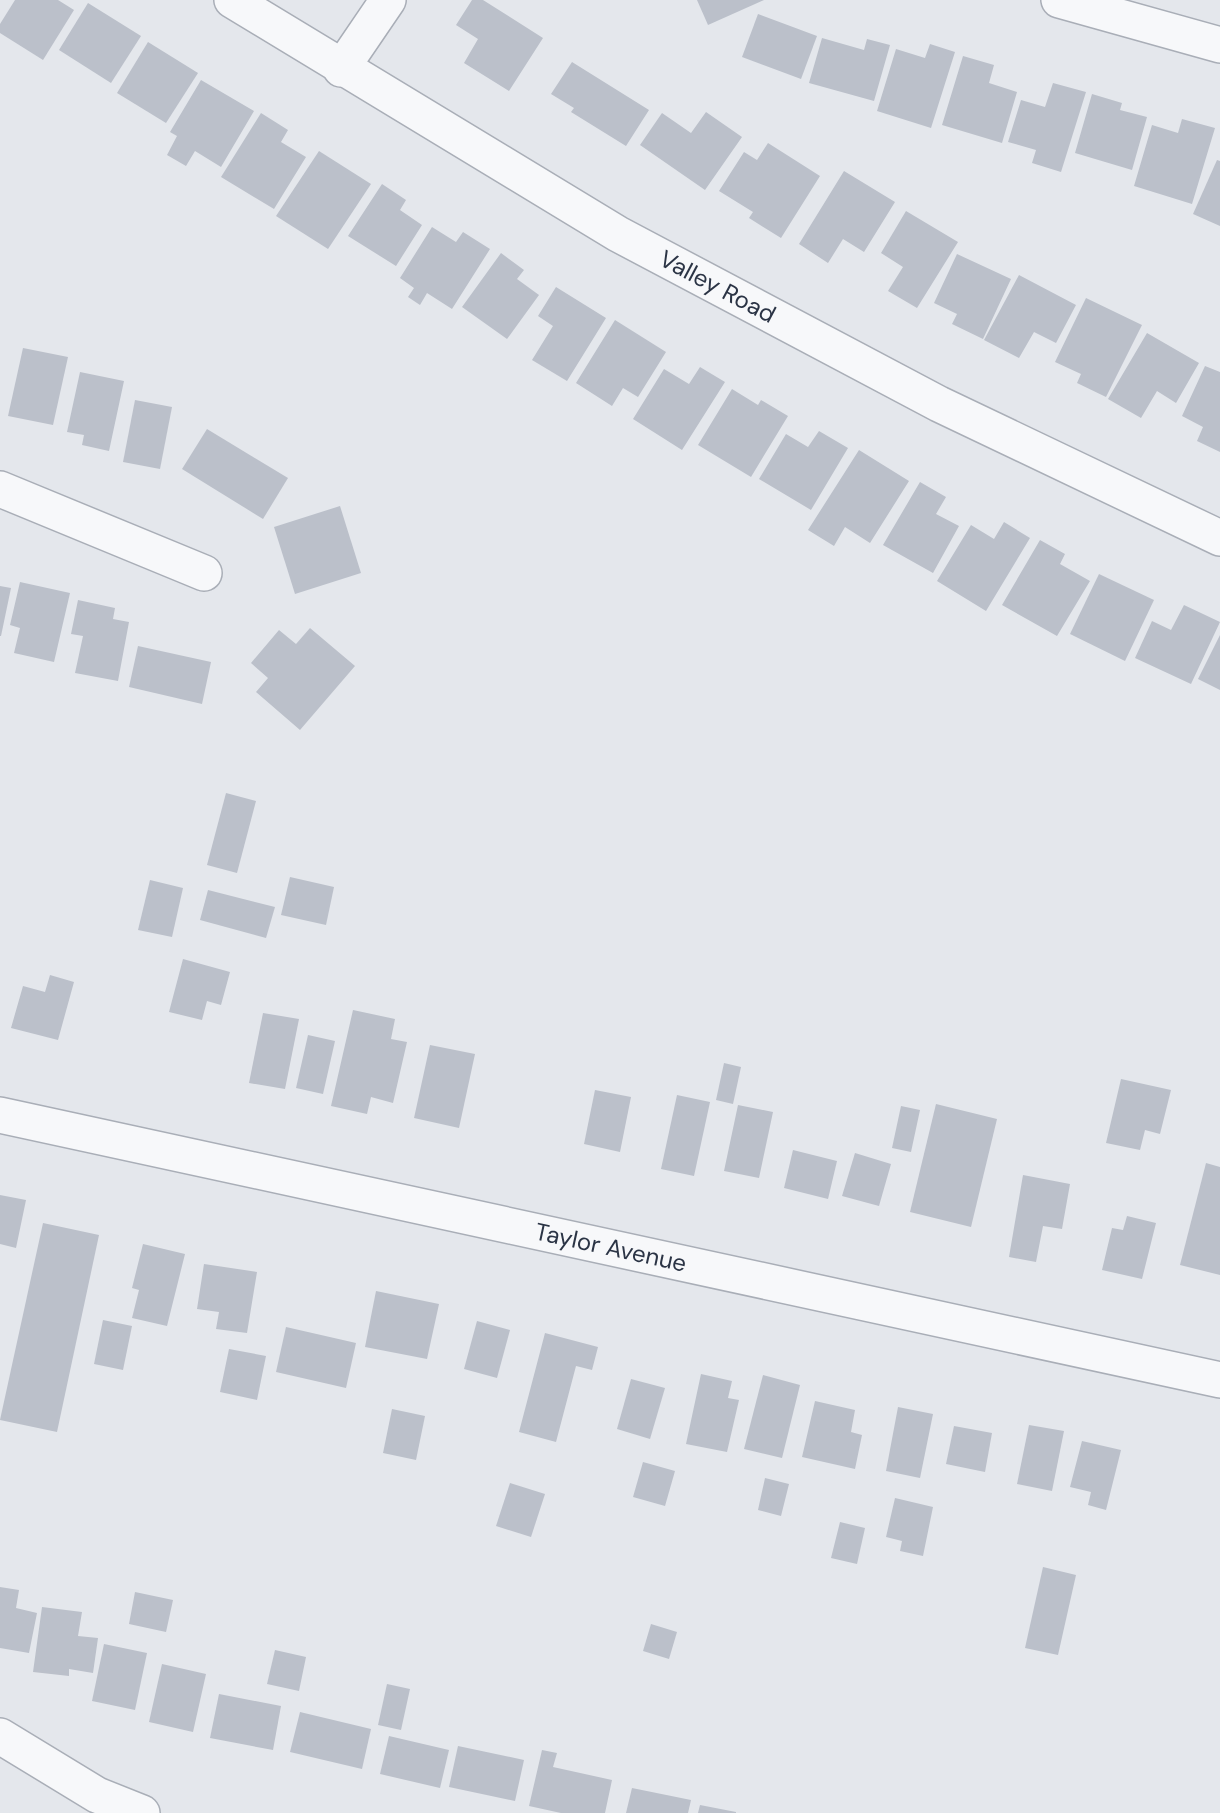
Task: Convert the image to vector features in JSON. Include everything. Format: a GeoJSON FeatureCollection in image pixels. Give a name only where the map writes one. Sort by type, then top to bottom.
{"type":"FeatureCollection","features":[{"type":"Feature","properties":{"kind":"street","name":"Valley Road"},"geometry":{"type":"LineString","coordinates":[[232,0],[341,69],[630,240],[939,404],[1220,538]]}},
{"type":"Feature","properties":{"kind":"street"},"geometry":{"type":"LineString","coordinates":[[341,69],[388,0]]}},
{"type":"Feature","properties":{"kind":"street"},"geometry":{"type":"LineString","coordinates":[[1059,0],[1220,45]]}},
{"type":"Feature","properties":{"kind":"street"},"geometry":{"type":"LineString","coordinates":[[0,489],[204,573]]}},
{"type":"Feature","properties":{"kind":"street","name":"Taylor Avenue"},"geometry":{"type":"LineString","coordinates":[[0,1115],[1220,1380]]}},
{"type":"Feature","properties":{"kind":"street"},"geometry":{"type":"LineString","coordinates":[[0,1736],[97,1795],[142,1813]]}},
{"type":"Feature","properties":{"kind":"building"},"geometry":{"type":"Polygon","coordinates":[[[15,0],[58,0],[74,10],[43,60],[0,33],[0,24],[15,0]]]}},
{"type":"Feature","properties":{"kind":"building"},"geometry":{"type":"Polygon","coordinates":[[[472,0],[483,0],[543,38],[509,91],[464,63],[478,39],[456,25],[472,0]]]}},
{"type":"Feature","properties":{"kind":"building"},"geometry":{"type":"Polygon","coordinates":[[[697,0],[764,0],[708,25],[697,0]]]}},
{"type":"Feature","properties":{"kind":"building"},"geometry":{"type":"Polygon","coordinates":[[[88,3],[141,36],[111,83],[59,50],[88,3]]]}},
{"type":"Feature","properties":{"kind":"building"},"geometry":{"type":"Polygon","coordinates":[[[758,14],[817,36],[801,79],[742,57],[758,14]]]}},
{"type":"Feature","properties":{"kind":"building"},"geometry":{"type":"Polygon","coordinates":[[[822,38],[864,50],[867,39],[890,45],[874,101],[809,83],[822,38]]]}},
{"type":"Feature","properties":{"kind":"building"},"geometry":{"type":"Polygon","coordinates":[[[148,42],[198,73],[166,123],[117,93],[148,42]]]}},
{"type":"Feature","properties":{"kind":"building"},"geometry":{"type":"Polygon","coordinates":[[[930,44],[955,52],[931,128],[877,111],[896,49],[925,58],[930,44]]]}},
{"type":"Feature","properties":{"kind":"building"},"geometry":{"type":"Polygon","coordinates":[[[963,56],[994,65],[989,83],[1017,92],[1002,143],[942,125],[963,56]]]}},
{"type":"Feature","properties":{"kind":"building"},"geometry":{"type":"Polygon","coordinates":[[[572,62],[649,110],[626,146],[571,112],[574,108],[551,94],[572,62]]]}},
{"type":"Feature","properties":{"kind":"building"},"geometry":{"type":"Polygon","coordinates":[[[201,80],[254,111],[221,167],[195,151],[186,166],[167,155],[177,136],[170,132],[201,80]]]}},
{"type":"Feature","properties":{"kind":"building"},"geometry":{"type":"Polygon","coordinates":[[[1053,83],[1086,92],[1061,172],[1032,163],[1036,150],[1008,142],[1021,100],[1045,107],[1053,83]]]}},
{"type":"Feature","properties":{"kind":"building"},"geometry":{"type":"Polygon","coordinates":[[[1092,94],[1122,103],[1120,110],[1147,117],[1132,170],[1075,153],[1092,94]]]}},
{"type":"Feature","properties":{"kind":"building"},"geometry":{"type":"Polygon","coordinates":[[[706,112],[742,137],[705,190],[640,145],[662,113],[691,133],[706,112]]]}},
{"type":"Feature","properties":{"kind":"building"},"geometry":{"type":"Polygon","coordinates":[[[261,113],[288,130],[281,142],[306,157],[274,209],[221,177],[261,113]]]}},
{"type":"Feature","properties":{"kind":"building"},"geometry":{"type":"Polygon","coordinates":[[[1182,119],[1215,128],[1192,204],[1134,186],[1152,125],[1178,133],[1182,119]]]}},
{"type":"Feature","properties":{"kind":"building"},"geometry":{"type":"Polygon","coordinates":[[[768,143],[820,176],[781,238],[749,218],[753,212],[719,191],[744,152],[757,160],[768,143]]]}},
{"type":"Feature","properties":{"kind":"building"},"geometry":{"type":"Polygon","coordinates":[[[319,151],[371,184],[328,249],[276,216],[319,151]]]}},
{"type":"Feature","properties":{"kind":"building"},"geometry":{"type":"Polygon","coordinates":[[[1217,160],[1220,161],[1220,226],[1193,214],[1217,160]]]}},
{"type":"Feature","properties":{"kind":"building"},"geometry":{"type":"Polygon","coordinates":[[[844,171],[895,202],[864,252],[843,239],[828,263],[799,244],[844,171]]]}},
{"type":"Feature","properties":{"kind":"building"},"geometry":{"type":"Polygon","coordinates":[[[382,184],[406,200],[400,210],[422,225],[396,266],[348,236],[382,184]]]}},
{"type":"Feature","properties":{"kind":"building"},"geometry":{"type":"Polygon","coordinates":[[[906,211],[958,242],[917,308],[888,291],[903,267],[881,253],[906,211]]]}},
{"type":"Feature","properties":{"kind":"building"},"geometry":{"type":"Polygon","coordinates":[[[432,227],[456,242],[463,232],[490,249],[452,309],[427,293],[420,305],[408,297],[414,288],[400,278],[432,227]]]}},
{"type":"Feature","properties":{"kind":"building"},"geometry":{"type":"Polygon","coordinates":[[[501,253],[524,270],[517,279],[539,295],[507,339],[462,307],[501,253]]]}},
{"type":"Feature","properties":{"kind":"building"},"geometry":{"type":"Polygon","coordinates":[[[957,254],[1011,279],[983,339],[952,324],[957,314],[934,303],[957,254]]]}},
{"type":"Feature","properties":{"kind":"building"},"geometry":{"type":"Polygon","coordinates":[[[1019,275],[1076,305],[1056,343],[1034,332],[1019,358],[984,340],[1019,275]]]}},
{"type":"Feature","properties":{"kind":"building"},"geometry":{"type":"Polygon","coordinates":[[[556,287],[606,318],[567,381],[532,360],[553,326],[538,316],[556,287]]]}},
{"type":"Feature","properties":{"kind":"building"},"geometry":{"type":"Polygon","coordinates":[[[1086,298],[1142,325],[1106,397],[1077,383],[1081,374],[1055,362],[1086,298]]]}},
{"type":"Feature","properties":{"kind":"building"},"geometry":{"type":"Polygon","coordinates":[[[615,320],[666,352],[638,397],[623,388],[612,406],[576,383],[615,320]]]}},
{"type":"Feature","properties":{"kind":"building"},"geometry":{"type":"Polygon","coordinates":[[[1147,333],[1199,363],[1176,403],[1157,391],[1141,418],[1108,399],[1147,333]]]}},
{"type":"Feature","properties":{"kind":"building"},"geometry":{"type":"Polygon","coordinates":[[[23,348],[68,357],[53,425],[8,416],[23,348]]]}},
{"type":"Feature","properties":{"kind":"building"},"geometry":{"type":"Polygon","coordinates":[[[1205,366],[1220,372],[1220,452],[1197,441],[1203,427],[1182,416],[1205,366]]]}},
{"type":"Feature","properties":{"kind":"building"},"geometry":{"type":"Polygon","coordinates":[[[700,367],[725,382],[682,450],[633,419],[664,369],[689,384],[700,367]]]}},
{"type":"Feature","properties":{"kind":"building"},"geometry":{"type":"Polygon","coordinates":[[[80,372],[124,381],[109,451],[82,445],[84,435],[67,432],[80,372]]]}},
{"type":"Feature","properties":{"kind":"building"},"geometry":{"type":"Polygon","coordinates":[[[732,389],[758,405],[761,400],[788,416],[751,477],[698,445],[732,389]]]}},
{"type":"Feature","properties":{"kind":"building"},"geometry":{"type":"Polygon","coordinates":[[[135,400],[172,407],[160,469],[123,462],[135,400]]]}},
{"type":"Feature","properties":{"kind":"building"},"geometry":{"type":"Polygon","coordinates":[[[207,429],[288,478],[263,519],[182,469],[207,429]]]}},
{"type":"Feature","properties":{"kind":"building"},"geometry":{"type":"Polygon","coordinates":[[[819,431],[848,448],[811,510],[759,479],[786,434],[808,447],[819,431]]]}},
{"type":"Feature","properties":{"kind":"building"},"geometry":{"type":"Polygon","coordinates":[[[859,450],[909,481],[870,543],[845,527],[834,546],[808,530],[859,450]]]}},
{"type":"Feature","properties":{"kind":"building"},"geometry":{"type":"Polygon","coordinates":[[[920,482],[946,497],[936,514],[959,526],[933,573],[883,545],[920,482]]]}},
{"type":"Feature","properties":{"kind":"building"},"geometry":{"type":"Polygon","coordinates":[[[340,506],[361,573],[295,594],[274,527],[340,506]]]}},
{"type":"Feature","properties":{"kind":"building"},"geometry":{"type":"Polygon","coordinates":[[[1004,522],[1030,538],[986,611],[937,581],[971,525],[994,539],[1004,522]]]}},
{"type":"Feature","properties":{"kind":"building"},"geometry":{"type":"Polygon","coordinates":[[[1040,540],[1065,554],[1060,564],[1090,581],[1057,636],[1002,605],[1040,540]]]}},
{"type":"Feature","properties":{"kind":"building"},"geometry":{"type":"Polygon","coordinates":[[[1099,574],[1154,600],[1125,661],[1070,634],[1099,574]]]}},
{"type":"Feature","properties":{"kind":"building"},"geometry":{"type":"Polygon","coordinates":[[[20,582],[70,593],[54,662],[14,653],[20,628],[10,625],[20,582]]]}},
{"type":"Feature","properties":{"kind":"building"},"geometry":{"type":"Polygon","coordinates":[[[0,586],[11,588],[1,636],[0,636],[0,586]]]}},
{"type":"Feature","properties":{"kind":"building"},"geometry":{"type":"Polygon","coordinates":[[[78,600],[115,608],[113,619],[129,622],[118,681],[75,673],[83,636],[71,634],[78,600]]]}},
{"type":"Feature","properties":{"kind":"building"},"geometry":{"type":"Polygon","coordinates":[[[1184,605],[1220,622],[1191,684],[1135,658],[1152,621],[1171,630],[1184,605]]]}},
{"type":"Feature","properties":{"kind":"building"},"geometry":{"type":"Polygon","coordinates":[[[310,628],[355,666],[300,730],[256,692],[268,678],[251,663],[279,630],[296,644],[310,628]]]}},
{"type":"Feature","properties":{"kind":"building"},"geometry":{"type":"Polygon","coordinates":[[[1220,635],[1220,690],[1198,679],[1220,635]]]}},
{"type":"Feature","properties":{"kind":"building"},"geometry":{"type":"Polygon","coordinates":[[[138,646],[211,662],[202,704],[129,687],[138,646]]]}},
{"type":"Feature","properties":{"kind":"building"},"geometry":{"type":"Polygon","coordinates":[[[226,793],[256,801],[237,873],[207,865],[226,793]]]}},
{"type":"Feature","properties":{"kind":"building"},"geometry":{"type":"Polygon","coordinates":[[[290,877],[334,887],[326,925],[281,915],[290,877]]]}},
{"type":"Feature","properties":{"kind":"building"},"geometry":{"type":"Polygon","coordinates":[[[150,880],[183,888],[172,937],[138,930],[150,880]]]}},
{"type":"Feature","properties":{"kind":"building"},"geometry":{"type":"Polygon","coordinates":[[[208,890],[275,907],[266,938],[200,920],[208,890]]]}},
{"type":"Feature","properties":{"kind":"building"},"geometry":{"type":"Polygon","coordinates":[[[183,959],[230,972],[221,1005],[207,1001],[202,1020],[169,1012],[183,959]]]}},
{"type":"Feature","properties":{"kind":"building"},"geometry":{"type":"Polygon","coordinates":[[[50,975],[74,982],[58,1040],[11,1028],[23,986],[45,992],[50,975]]]}},
{"type":"Feature","properties":{"kind":"building"},"geometry":{"type":"Polygon","coordinates":[[[353,1010],[395,1019],[391,1039],[407,1042],[393,1103],[371,1097],[367,1114],[331,1106],[353,1010]]]}},
{"type":"Feature","properties":{"kind":"building"},"geometry":{"type":"Polygon","coordinates":[[[263,1013],[299,1019],[285,1089],[249,1083],[263,1013]]]}},
{"type":"Feature","properties":{"kind":"building"},"geometry":{"type":"Polygon","coordinates":[[[308,1035],[335,1041],[323,1094],[296,1088],[308,1035]]]}},
{"type":"Feature","properties":{"kind":"building"},"geometry":{"type":"Polygon","coordinates":[[[430,1045],[475,1054],[459,1128],[414,1118],[430,1045]]]}},
{"type":"Feature","properties":{"kind":"building"},"geometry":{"type":"Polygon","coordinates":[[[724,1063],[741,1067],[733,1104],[716,1100],[724,1063]]]}},
{"type":"Feature","properties":{"kind":"building"},"geometry":{"type":"Polygon","coordinates":[[[1121,1079],[1171,1090],[1160,1134],[1145,1130],[1140,1150],[1106,1143],[1121,1079]]]}},
{"type":"Feature","properties":{"kind":"building"},"geometry":{"type":"Polygon","coordinates":[[[595,1090],[631,1097],[620,1152],[584,1144],[595,1090]]]}},
{"type":"Feature","properties":{"kind":"building"},"geometry":{"type":"Polygon","coordinates":[[[677,1095],[710,1102],[694,1176],[661,1169],[677,1095]]]}},
{"type":"Feature","properties":{"kind":"building"},"geometry":{"type":"Polygon","coordinates":[[[936,1104],[997,1119],[971,1227],[910,1212],[936,1104]]]}},
{"type":"Feature","properties":{"kind":"building"},"geometry":{"type":"Polygon","coordinates":[[[738,1105],[773,1112],[759,1178],[724,1171],[738,1105]]]}},
{"type":"Feature","properties":{"kind":"building"},"geometry":{"type":"Polygon","coordinates":[[[901,1106],[920,1110],[911,1152],[892,1148],[901,1106]]]}},
{"type":"Feature","properties":{"kind":"building"},"geometry":{"type":"Polygon","coordinates":[[[793,1150],[837,1161],[828,1199],[784,1188],[793,1150]]]}},
{"type":"Feature","properties":{"kind":"building"},"geometry":{"type":"Polygon","coordinates":[[[855,1153],[891,1164],[879,1206],[842,1196],[855,1153]]]}},
{"type":"Feature","properties":{"kind":"building"},"geometry":{"type":"Polygon","coordinates":[[[1206,1163],[1220,1167],[1220,1275],[1180,1265],[1206,1163]]]}},
{"type":"Feature","properties":{"kind":"building"},"geometry":{"type":"Polygon","coordinates":[[[1023,1175],[1070,1184],[1062,1229],[1043,1226],[1036,1262],[1009,1257],[1023,1175]]]}},
{"type":"Feature","properties":{"kind":"building"},"geometry":{"type":"Polygon","coordinates":[[[0,1195],[26,1200],[16,1248],[0,1244],[0,1195]]]}},
{"type":"Feature","properties":{"kind":"building"},"geometry":{"type":"Polygon","coordinates":[[[1127,1216],[1156,1223],[1142,1279],[1102,1270],[1112,1228],[1123,1230],[1127,1216]]]}},
{"type":"Feature","properties":{"kind":"building"},"geometry":{"type":"Polygon","coordinates":[[[43,1223],[99,1235],[57,1432],[0,1420],[43,1223]]]}},
{"type":"Feature","properties":{"kind":"building"},"geometry":{"type":"Polygon","coordinates":[[[143,1244],[185,1254],[167,1326],[132,1318],[139,1290],[132,1288],[143,1244]]]}},
{"type":"Feature","properties":{"kind":"building"},"geometry":{"type":"Polygon","coordinates":[[[204,1264],[257,1272],[247,1333],[216,1329],[219,1312],[197,1309],[204,1264]]]}},
{"type":"Feature","properties":{"kind":"building"},"geometry":{"type":"Polygon","coordinates":[[[376,1291],[439,1304],[427,1359],[365,1347],[376,1291]]]}},
{"type":"Feature","properties":{"kind":"building"},"geometry":{"type":"Polygon","coordinates":[[[103,1320],[132,1326],[123,1370],[94,1364],[103,1320]]]}},
{"type":"Feature","properties":{"kind":"building"},"geometry":{"type":"Polygon","coordinates":[[[477,1321],[510,1330],[497,1378],[464,1369],[477,1321]]]}},
{"type":"Feature","properties":{"kind":"building"},"geometry":{"type":"Polygon","coordinates":[[[286,1327],[356,1343],[346,1388],[276,1372],[286,1327]]]}},
{"type":"Feature","properties":{"kind":"building"},"geometry":{"type":"Polygon","coordinates":[[[545,1333],[598,1347],[592,1370],[576,1366],[556,1442],[519,1432],[545,1333]]]}},
{"type":"Feature","properties":{"kind":"building"},"geometry":{"type":"Polygon","coordinates":[[[229,1349],[266,1356],[257,1400],[220,1392],[229,1349]]]}},
{"type":"Feature","properties":{"kind":"building"},"geometry":{"type":"Polygon","coordinates":[[[701,1374],[732,1381],[728,1398],[739,1400],[727,1452],[686,1444],[701,1374]]]}},
{"type":"Feature","properties":{"kind":"building"},"geometry":{"type":"Polygon","coordinates":[[[763,1375],[800,1385],[782,1458],[744,1449],[763,1375]]]}},
{"type":"Feature","properties":{"kind":"building"},"geometry":{"type":"Polygon","coordinates":[[[631,1379],[665,1388],[650,1439],[617,1429],[631,1379]]]}},
{"type":"Feature","properties":{"kind":"building"},"geometry":{"type":"Polygon","coordinates":[[[815,1401],[855,1410],[851,1432],[862,1435],[855,1469],[802,1457],[815,1401]]]}},
{"type":"Feature","properties":{"kind":"building"},"geometry":{"type":"Polygon","coordinates":[[[898,1407],[933,1414],[920,1478],[886,1471],[898,1407]]]}},
{"type":"Feature","properties":{"kind":"building"},"geometry":{"type":"Polygon","coordinates":[[[392,1409],[425,1416],[416,1460],[383,1453],[392,1409]]]}},
{"type":"Feature","properties":{"kind":"building"},"geometry":{"type":"Polygon","coordinates":[[[1029,1425],[1064,1431],[1052,1491],[1017,1484],[1029,1425]]]}},
{"type":"Feature","properties":{"kind":"building"},"geometry":{"type":"Polygon","coordinates":[[[954,1426],[992,1433],[985,1472],[946,1464],[954,1426]]]}},
{"type":"Feature","properties":{"kind":"building"},"geometry":{"type":"Polygon","coordinates":[[[1082,1441],[1121,1450],[1106,1510],[1088,1505],[1091,1492],[1070,1487],[1082,1441]]]}},
{"type":"Feature","properties":{"kind":"building"},"geometry":{"type":"Polygon","coordinates":[[[643,1462],[675,1471],[665,1506],[633,1497],[643,1462]]]}},
{"type":"Feature","properties":{"kind":"building"},"geometry":{"type":"Polygon","coordinates":[[[765,1478],[789,1484],[781,1516],[758,1510],[765,1478]]]}},
{"type":"Feature","properties":{"kind":"building"},"geometry":{"type":"Polygon","coordinates":[[[510,1483],[545,1494],[531,1537],[496,1526],[510,1483]]]}},
{"type":"Feature","properties":{"kind":"building"},"geometry":{"type":"Polygon","coordinates":[[[895,1498],[933,1507],[923,1556],[900,1551],[902,1541],[886,1537],[895,1498]]]}},
{"type":"Feature","properties":{"kind":"building"},"geometry":{"type":"Polygon","coordinates":[[[840,1522],[865,1528],[857,1564],[831,1558],[840,1522]]]}},
{"type":"Feature","properties":{"kind":"building"},"geometry":{"type":"Polygon","coordinates":[[[1043,1567],[1076,1575],[1058,1655],[1025,1648],[1043,1567]]]}},
{"type":"Feature","properties":{"kind":"building"},"geometry":{"type":"Polygon","coordinates":[[[0,1587],[19,1590],[16,1608],[37,1613],[29,1653],[0,1648],[0,1587]]]}},
{"type":"Feature","properties":{"kind":"building"},"geometry":{"type":"Polygon","coordinates":[[[135,1592],[173,1600],[166,1632],[129,1624],[135,1592]]]}},
{"type":"Feature","properties":{"kind":"building"},"geometry":{"type":"Polygon","coordinates":[[[42,1607],[82,1612],[78,1636],[98,1638],[93,1673],[69,1669],[69,1676],[33,1672],[42,1607]]]}},
{"type":"Feature","properties":{"kind":"building"},"geometry":{"type":"Polygon","coordinates":[[[651,1624],[677,1632],[669,1659],[643,1651],[651,1624]]]}},
{"type":"Feature","properties":{"kind":"building"},"geometry":{"type":"Polygon","coordinates":[[[104,1644],[147,1653],[135,1710],[92,1701],[104,1644]]]}},
{"type":"Feature","properties":{"kind":"building"},"geometry":{"type":"Polygon","coordinates":[[[275,1650],[306,1657],[299,1691],[267,1684],[275,1650]]]}},
{"type":"Feature","properties":{"kind":"building"},"geometry":{"type":"Polygon","coordinates":[[[162,1664],[206,1674],[193,1732],[149,1722],[162,1664]]]}},
{"type":"Feature","properties":{"kind":"building"},"geometry":{"type":"Polygon","coordinates":[[[387,1684],[410,1689],[401,1730],[378,1725],[387,1684]]]}},
{"type":"Feature","properties":{"kind":"building"},"geometry":{"type":"Polygon","coordinates":[[[219,1694],[281,1706],[273,1750],[210,1738],[219,1694]]]}},
{"type":"Feature","properties":{"kind":"building"},"geometry":{"type":"Polygon","coordinates":[[[300,1712],[371,1729],[362,1769],[290,1752],[300,1712]]]}},
{"type":"Feature","properties":{"kind":"building"},"geometry":{"type":"Polygon","coordinates":[[[389,1736],[449,1750],[440,1788],[380,1774],[389,1736]]]}},
{"type":"Feature","properties":{"kind":"building"},"geometry":{"type":"Polygon","coordinates":[[[458,1746],[524,1760],[515,1801],[449,1787],[458,1746]]]}},
{"type":"Feature","properties":{"kind":"building"},"geometry":{"type":"Polygon","coordinates":[[[542,1750],[557,1753],[553,1767],[612,1780],[605,1813],[561,1813],[529,1806],[542,1750]]]}},
{"type":"Feature","properties":{"kind":"building"},"geometry":{"type":"Polygon","coordinates":[[[632,1788],[691,1800],[688,1813],[626,1813],[632,1788]]]}},
{"type":"Feature","properties":{"kind":"building"},"geometry":{"type":"Polygon","coordinates":[[[700,1805],[736,1812],[736,1813],[698,1813],[700,1805]]]}}]}
